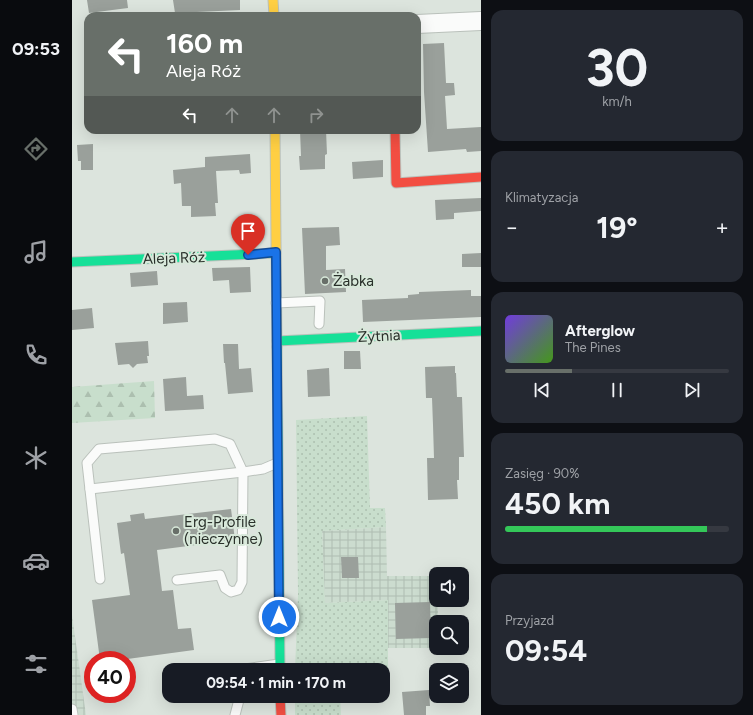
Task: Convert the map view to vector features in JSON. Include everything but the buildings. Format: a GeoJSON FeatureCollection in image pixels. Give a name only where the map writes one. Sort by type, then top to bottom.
{"type":"FeatureCollection","features":[{"type":"Feature","properties":{"kind":"street"},"geometry":{"type":"LineString","coordinates":[[273,0],[274,12]]}},
{"type":"Feature","properties":{"kind":"street"},"geometry":{"type":"LineString","coordinates":[[421,24],[481,21]]}},
{"type":"Feature","properties":{"kind":"street"},"geometry":{"type":"LineString","coordinates":[[274,134],[280,663]]}},
{"type":"Feature","properties":{"kind":"street"},"geometry":{"type":"LineString","coordinates":[[395,134],[396,183],[481,177]]}},
{"type":"Feature","properties":{"kind":"street","name":"Aleja Róż"},"geometry":{"type":"LineString","coordinates":[[72,262],[276,252]]}},
{"type":"Feature","properties":{"kind":"street","name":"Żytnia"},"geometry":{"type":"LineString","coordinates":[[277,341],[481,331]]}},
{"type":"Feature","properties":{"kind":"street"},"geometry":{"type":"LineString","coordinates":[[280,703],[281,715]]}},
{"type":"Feature","properties":{"kind":"lane"},"geometry":{"type":"LineString","coordinates":[[276,303],[320,301],[319,324]]}},
{"type":"Feature","properties":{"kind":"lane"},"geometry":{"type":"LineString","coordinates":[[100,579],[87,463],[99,450],[215,439],[230,444],[243,472],[242,582],[238,590],[231,592],[225,588],[220,575],[177,580]]}},
{"type":"Feature","properties":{"kind":"lane"},"geometry":{"type":"LineString","coordinates":[[90,490],[243,472],[263,469],[278,463]]}},
{"type":"Feature","properties":{"kind":"lane"},"geometry":{"type":"LineString","coordinates":[[235,715],[238,703]]}},
{"type":"Feature","properties":{"kind":"lane"},"geometry":{"type":"LineString","coordinates":[[72,709],[73,715]]}},
{"type":"Feature","properties":{"kind":"shaded area"},"geometry":{"type":"Polygon","coordinates":[[[386,527],[387,576],[429,576],[429,607],[438,607],[438,615],[429,615],[429,648],[388,648],[388,600],[325,603],[322,531],[386,527]]]}},
{"type":"Feature","properties":{"kind":"shaded area"},"geometry":{"type":"Polygon","coordinates":[[[72,615],[86,715],[72,715],[72,615]]]}},
{"type":"Feature","properties":{"kind":"green space"},"geometry":{"type":"Polygon","coordinates":[[[154,381],[155,418],[72,423],[72,387],[154,381]]]}},
{"type":"Feature","properties":{"kind":"green space"},"geometry":{"type":"Polygon","coordinates":[[[367,416],[370,508],[385,508],[386,527],[322,531],[325,603],[388,600],[388,663],[295,663],[298,594],[296,420],[367,416]]]}},
{"type":"Feature","properties":{"kind":"green space"},"geometry":{"type":"Polygon","coordinates":[[[295,703],[340,703],[341,715],[295,715],[295,703]]]}},
{"type":"Feature","properties":{"kind":"traffic: fast"},"geometry":{"type":"LineString","coordinates":[[72,262],[276,253]]}},
{"type":"Feature","properties":{"kind":"traffic: fast"},"geometry":{"type":"LineString","coordinates":[[277,341],[481,331]]}},
{"type":"Feature","properties":{"kind":"traffic: fast"},"geometry":{"type":"LineString","coordinates":[[277,347],[280,663]]}},
{"type":"Feature","properties":{"kind":"traffic: slow"},"geometry":{"type":"LineString","coordinates":[[273,0],[274,12]]}},
{"type":"Feature","properties":{"kind":"traffic: slow"},"geometry":{"type":"LineString","coordinates":[[275,134],[277,347]]}},
{"type":"Feature","properties":{"kind":"traffic: jam"},"geometry":{"type":"LineString","coordinates":[[395,134],[396,183],[481,177]]}},
{"type":"Feature","properties":{"kind":"traffic: jam"},"geometry":{"type":"LineString","coordinates":[[280,703],[281,715]]}},
{"type":"Feature","properties":{"kind":"place","name":"Żabka"},"geometry":{"type":"Point","coordinates":[325,281]}},
{"type":"Feature","properties":{"kind":"place","name":"Erg-Profile (nieczynne)"},"geometry":{"type":"Point","coordinates":[176,531]}},
{"type":"Feature","properties":{"kind":"route"},"geometry":{"type":"LineString","coordinates":[[248,255],[276,252],[279,617]]}}]}
